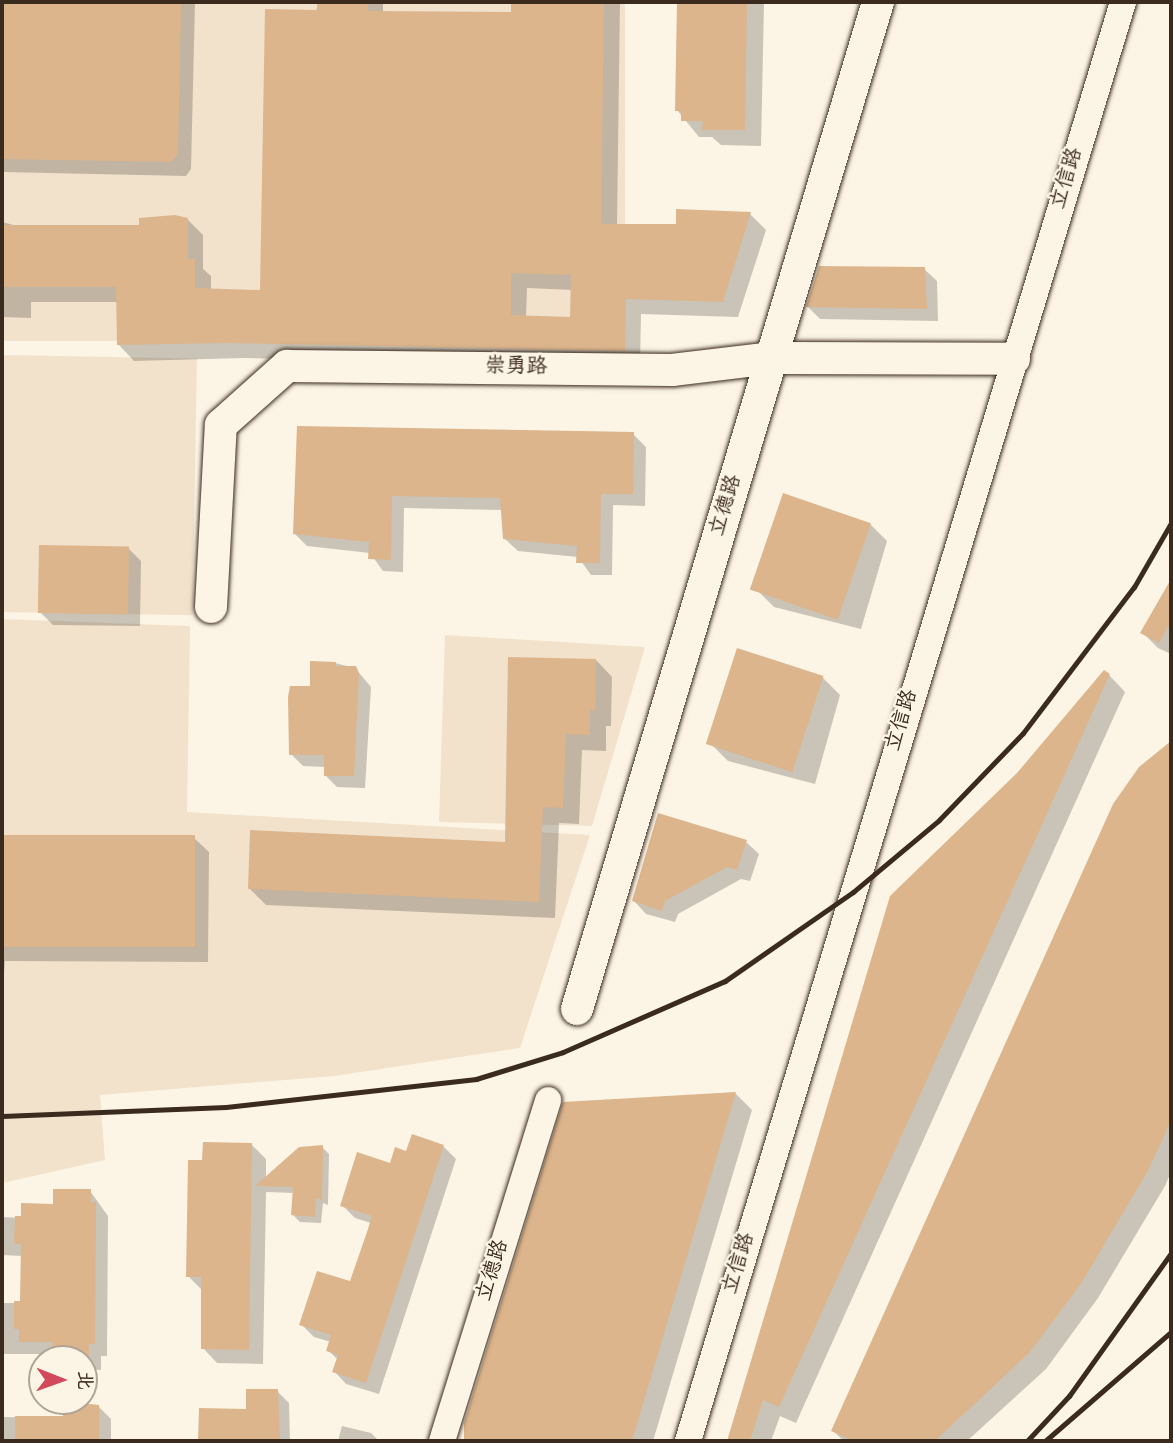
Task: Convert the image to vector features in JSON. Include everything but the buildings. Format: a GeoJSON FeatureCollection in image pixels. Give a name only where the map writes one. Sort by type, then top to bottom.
{"type":"FeatureCollection","features":[{"type":"Feature","properties":{"kind":"street","name":"立德路"},"geometry":{"type":"LineString","coordinates":[[577,1009],[878,2]]}},
{"type":"Feature","properties":{"kind":"street","name":"立信路"},"geometry":{"type":"LineString","coordinates":[[688,1441],[1123,2]]}},
{"type":"Feature","properties":{"kind":"street","name":"崇勇路"},"geometry":{"type":"LineString","coordinates":[[211,607],[222,425],[287,366],[672,370],[773,358],[1014,359]]}},
{"type":"Feature","properties":{"kind":"street","name":"立德路"},"geometry":{"type":"LineString","coordinates":[[442,1441],[548,1100]]}},
{"type":"Feature","properties":{"kind":"shaded area"},"geometry":{"type":"Polygon","coordinates":[[[2,2],[625,2],[625,341],[2,341],[2,2]]]}},
{"type":"Feature","properties":{"kind":"shaded area"},"geometry":{"type":"Polygon","coordinates":[[[2,355],[197,358],[192,615],[2,612],[2,355]]]}},
{"type":"Feature","properties":{"kind":"shaded area"},"geometry":{"type":"Polygon","coordinates":[[[2,619],[190,626],[187,812],[590,835],[520,1048],[334,1076],[100,1095],[105,1160],[2,1183],[2,619]]]}},
{"type":"Feature","properties":{"kind":"shaded area"},"geometry":{"type":"Polygon","coordinates":[[[445,635],[645,647],[592,826],[439,822],[445,635]]]}},
{"type":"Feature","properties":{"kind":"railway"},"geometry":{"type":"LineString","coordinates":[[2,1116],[226,1107],[476,1079],[563,1052],[725,981],[853,892],[939,820],[1023,733],[1134,587],[1171,523]]}},
{"type":"Feature","properties":{"kind":"railway"},"geometry":{"type":"LineString","coordinates":[[1027,1441],[1069,1396],[1171,1253]]}},
{"type":"Feature","properties":{"kind":"railway"},"geometry":{"type":"LineString","coordinates":[[1045,1441],[1171,1332]]}}]}
